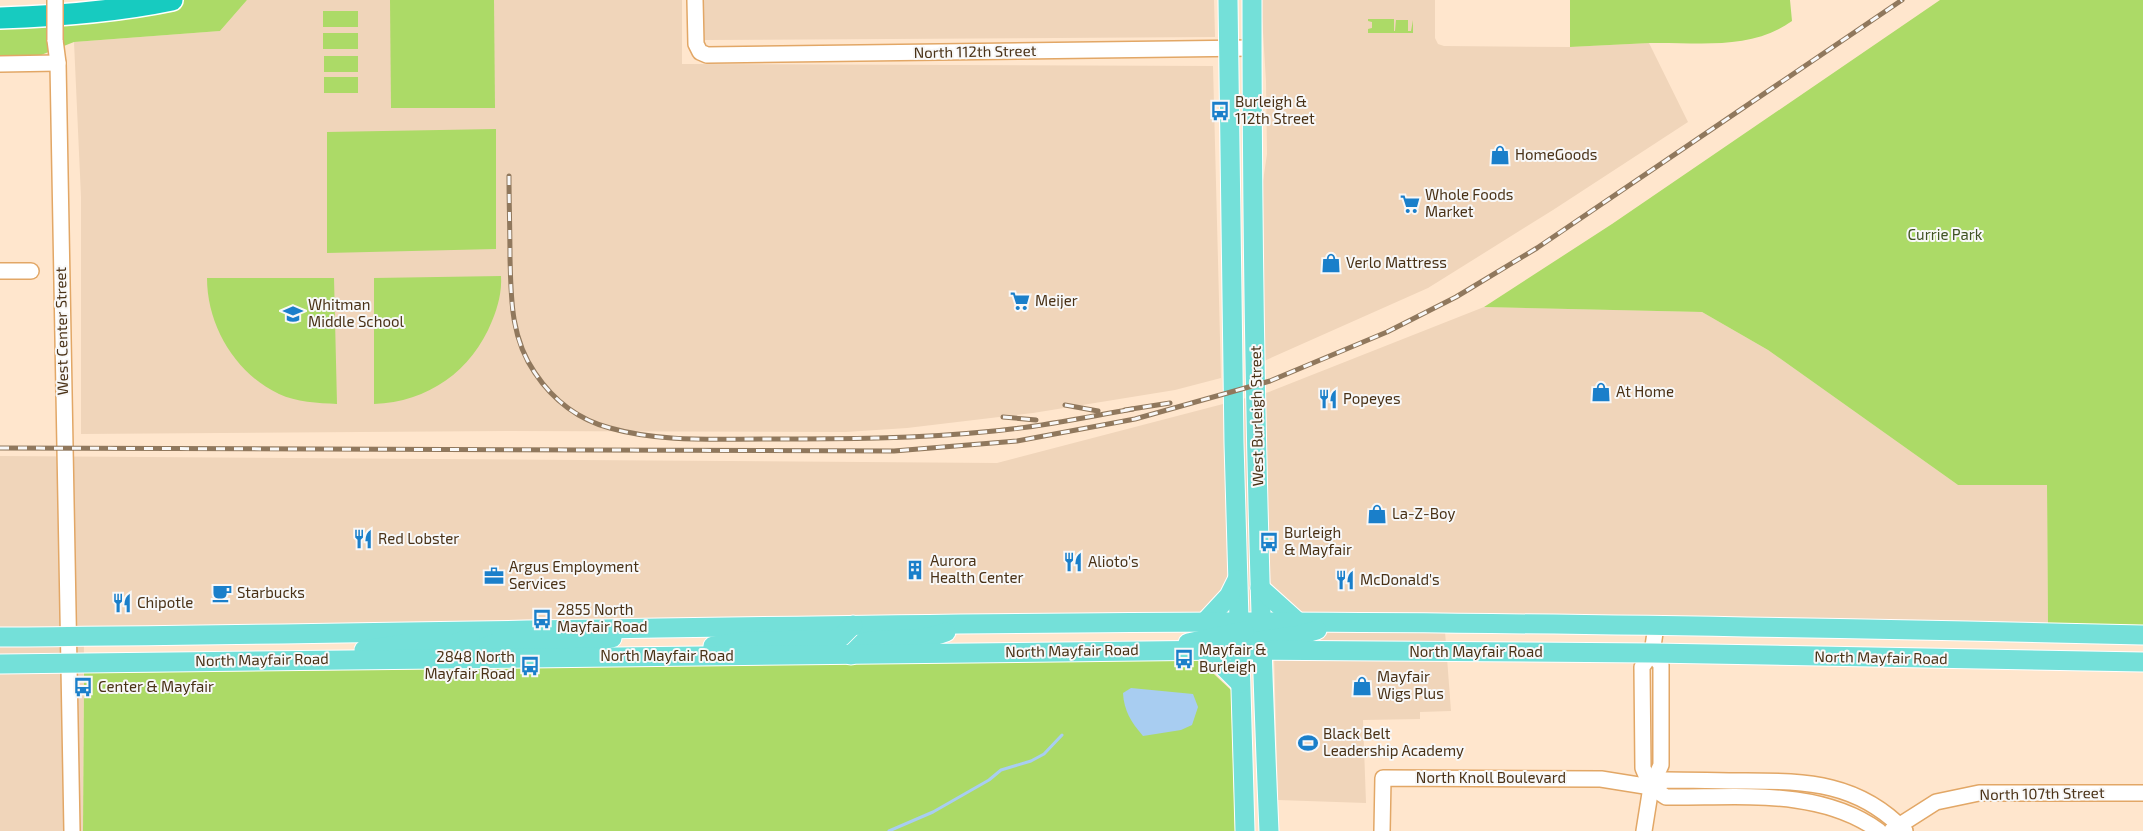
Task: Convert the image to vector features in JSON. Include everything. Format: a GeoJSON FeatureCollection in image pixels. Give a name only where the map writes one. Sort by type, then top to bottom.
{"type":"FeatureCollection","features":[{"type":"Feature","properties":{"kind":"highway"},"geometry":{"type":"LineString","coordinates":[[0,18],[114,11],[172,0]]}},
{"type":"Feature","properties":{"kind":"main road","name":"West Burleigh Street"},"geometry":{"type":"LineString","coordinates":[[1228,0],[1238,635],[1245,831]]}},
{"type":"Feature","properties":{"kind":"main road","name":"West Burleigh Street"},"geometry":{"type":"LineString","coordinates":[[1252,0],[1261,638],[1269,831]]}},
{"type":"Feature","properties":{"kind":"main road"},"geometry":{"type":"LineString","coordinates":[[1204,622],[1229,596],[1237,580]]}},
{"type":"Feature","properties":{"kind":"main road"},"geometry":{"type":"LineString","coordinates":[[1260,588],[1299,623]]}},
{"type":"Feature","properties":{"kind":"main road","name":"North Mayfair Road"},"geometry":{"type":"LineString","coordinates":[[0,637],[1204,622],[1238,635],[1261,638],[1652,653],[2143,662]]}},
{"type":"Feature","properties":{"kind":"main road","name":"North Mayfair Road"},"geometry":{"type":"LineString","coordinates":[[1261,638],[1299,623],[1656,626],[2143,635]]}},
{"type":"Feature","properties":{"kind":"main road"},"geometry":{"type":"LineString","coordinates":[[1166,650],[1204,638],[1238,635],[1249,630],[1261,638],[1300,635],[1337,623]]}},
{"type":"Feature","properties":{"kind":"main road"},"geometry":{"type":"LineString","coordinates":[[851,655],[864,642],[902,641],[937,636],[969,624]]}},
{"type":"Feature","properties":{"kind":"main road"},"geometry":{"type":"LineString","coordinates":[[663,656],[743,641],[832,640],[841,637],[853,625]]}},
{"type":"Feature","properties":{"kind":"main road"},"geometry":{"type":"LineString","coordinates":[[474,657],[480,649],[496,643],[584,643],[670,628]]}},
{"type":"Feature","properties":{"kind":"main road"},"geometry":{"type":"LineString","coordinates":[[319,659],[390,645],[454,644],[470,638],[474,630]]}},
{"type":"Feature","properties":{"kind":"main road"},"geometry":{"type":"LineString","coordinates":[[69,662],[75,653],[92,647],[313,646],[398,632]]}},
{"type":"Feature","properties":{"kind":"main road","name":"North Mayfair Road"},"geometry":{"type":"LineString","coordinates":[[0,664],[1202,650],[1238,635]]}},
{"type":"Feature","properties":{"kind":"main road"},"geometry":{"type":"LineString","coordinates":[[0,649],[50,647],[59,644],[69,636]]}},
{"type":"Feature","properties":{"kind":"main road"},"geometry":{"type":"LineString","coordinates":[[1202,650],[1222,665],[1240,683]]}},
{"type":"Feature","properties":{"kind":"street","name":"West Center Street"},"geometry":{"type":"LineString","coordinates":[[55,0],[58,63],[72,831]]}},
{"type":"Feature","properties":{"kind":"street","name":"North 112th Street"},"geometry":{"type":"LineString","coordinates":[[695,0],[696,44],[700,52],[707,55],[1252,48]]}},
{"type":"Feature","properties":{"kind":"street"},"geometry":{"type":"LineString","coordinates":[[0,64],[58,63]]}},
{"type":"Feature","properties":{"kind":"street"},"geometry":{"type":"LineString","coordinates":[[0,271],[30,271]]}},
{"type":"Feature","properties":{"kind":"street"},"geometry":{"type":"LineString","coordinates":[[1644,831],[1651,787],[1661,765],[1661,665],[1652,653],[1656,626]]}},
{"type":"Feature","properties":{"kind":"street","name":"North Knoll Boulevard"},"geometry":{"type":"LineString","coordinates":[[1382,831],[1384,778],[1601,779],[1651,787],[1666,797],[1801,800],[1839,810],[1860,819],[1880,831]]}},
{"type":"Feature","properties":{"kind":"street","name":"North Knoll Boulevard"},"geometry":{"type":"LineString","coordinates":[[1651,787],[1666,780],[1782,781],[1821,784],[1846,792],[1871,804],[1898,829]]}},
{"type":"Feature","properties":{"kind":"street","name":"North 107th Street"},"geometry":{"type":"LineString","coordinates":[[1898,829],[1936,802],[1979,794],[2143,793]]}},
{"type":"Feature","properties":{"kind":"shaded area"},"geometry":{"type":"Polygon","coordinates":[[[247,0],[682,0],[682,64],[1213,66],[1221,378],[1175,390],[1033,413],[907,428],[846,432],[506,431],[81,434],[81,197],[74,42],[220,31],[247,0]]]}},
{"type":"Feature","properties":{"kind":"shaded area"},"geometry":{"type":"Polygon","coordinates":[[[702,0],[1214,0],[1215,37],[702,40],[702,0]]]}},
{"type":"Feature","properties":{"kind":"shaded area"},"geometry":{"type":"Polygon","coordinates":[[[1261,0],[1435,0],[1435,38],[1438,44],[1444,46],[1570,47],[1649,43],[1688,122],[1553,210],[1428,288],[1264,361],[1261,195],[1267,154],[1266,81],[1261,0]]]}},
{"type":"Feature","properties":{"kind":"shaded area"},"geometry":{"type":"Polygon","coordinates":[[[1484,307],[1702,312],[1768,350],[1958,485],[2047,485],[2048,624],[1444,618],[1451,711],[1420,712],[1420,719],[1363,720],[1366,803],[1278,800],[1273,616],[84,628],[83,831],[0,831],[0,456],[997,463],[1269,392],[1484,307]]]}},
{"type":"Feature","properties":{"kind":"green space"},"geometry":{"type":"Polygon","coordinates":[[[159,0],[247,0],[220,31],[74,42],[41,55],[0,55],[0,22],[159,0]]]}},
{"type":"Feature","properties":{"kind":"green space"},"geometry":{"type":"Polygon","coordinates":[[[390,0],[494,0],[495,108],[391,108],[390,0]]]}},
{"type":"Feature","properties":{"kind":"green space"},"geometry":{"type":"Polygon","coordinates":[[[1570,0],[1790,0],[1792,21],[1776,31],[1742,41],[1705,44],[1650,43],[1570,47],[1570,0]]]}},
{"type":"Feature","properties":{"kind":"green space","name":"Currie Park"},"geometry":{"type":"Polygon","coordinates":[[[1940,0],[2143,0],[2143,625],[2048,624],[2047,485],[1958,485],[1768,350],[1702,312],[1484,307],[1612,224],[1940,0]]]}},
{"type":"Feature","properties":{"kind":"green space"},"geometry":{"type":"Polygon","coordinates":[[[323,11],[358,11],[358,27],[323,27],[323,11]]]}},
{"type":"Feature","properties":{"kind":"green space"},"geometry":{"type":"Polygon","coordinates":[[[1368,19],[1394,19],[1394,31],[1396,20],[1408,20],[1408,31],[1411,31],[1413,20],[1413,33],[1368,33],[1368,29],[1372,28],[1372,22],[1368,21],[1368,19]]]}},
{"type":"Feature","properties":{"kind":"green space"},"geometry":{"type":"Polygon","coordinates":[[[323,33],[358,33],[358,49],[323,49],[323,33]]]}},
{"type":"Feature","properties":{"kind":"green space"},"geometry":{"type":"Polygon","coordinates":[[[324,56],[358,56],[358,72],[324,72],[324,56]]]}},
{"type":"Feature","properties":{"kind":"green space"},"geometry":{"type":"Polygon","coordinates":[[[324,77],[358,77],[358,93],[324,93],[324,77]]]}},
{"type":"Feature","properties":{"kind":"green space"},"geometry":{"type":"Polygon","coordinates":[[[496,129],[496,249],[327,253],[327,132],[496,129]]]}},
{"type":"Feature","properties":{"kind":"green space"},"geometry":{"type":"Polygon","coordinates":[[[501,276],[499,299],[492,321],[473,355],[460,369],[430,390],[394,402],[374,404],[374,278],[501,276]]]}},
{"type":"Feature","properties":{"kind":"green space"},"geometry":{"type":"Polygon","coordinates":[[[207,278],[334,278],[337,404],[307,402],[286,397],[264,385],[250,374],[237,361],[218,331],[208,296],[207,278]]]}},
{"type":"Feature","properties":{"kind":"green space"},"geometry":{"type":"Polygon","coordinates":[[[1199,660],[1231,690],[1235,831],[83,831],[84,673],[1199,660]]]}},
{"type":"Feature","properties":{"kind":"water"},"geometry":{"type":"Polygon","coordinates":[[[1131,688],[1193,694],[1198,707],[1192,725],[1181,730],[1143,736],[1132,721],[1125,705],[1123,693],[1131,688]]]}},
{"type":"Feature","properties":{"kind":"waterway"},"geometry":{"type":"LineString","coordinates":[[889,831],[933,812],[989,780],[1001,770],[1031,761],[1044,754],[1062,735]]}},
{"type":"Feature","properties":{"kind":"railway"},"geometry":{"type":"LineString","coordinates":[[0,448],[894,451],[1017,441],[1135,419],[1270,381],[1387,332],[1456,297],[1537,248],[1902,0]]}},
{"type":"Feature","properties":{"kind":"railway"},"geometry":{"type":"LineString","coordinates":[[509,176],[512,304],[521,346],[535,373],[550,392],[568,408],[588,420],[610,428],[666,438],[878,438],[936,436],[1011,429],[1133,409]]}},
{"type":"Feature","properties":{"kind":"railway"},"geometry":{"type":"LineString","coordinates":[[1125,410],[1170,403]]}},
{"type":"Feature","properties":{"kind":"railway"},"geometry":{"type":"LineString","coordinates":[[1065,405],[1098,411]]}},
{"type":"Feature","properties":{"kind":"railway"},"geometry":{"type":"LineString","coordinates":[[1003,417],[1036,420]]}},
{"type":"Feature","properties":{"kind":"place","name":"Burleigh & 112th Street"},"geometry":{"type":"Point","coordinates":[1220,111]}},
{"type":"Feature","properties":{"kind":"place","name":"HomeGoods"},"geometry":{"type":"Point","coordinates":[1500,155]}},
{"type":"Feature","properties":{"kind":"place","name":"Whole Foods Market"},"geometry":{"type":"Point","coordinates":[1410,204]}},
{"type":"Feature","properties":{"kind":"place","name":"Verlo Mattress"},"geometry":{"type":"Point","coordinates":[1331,263]}},
{"type":"Feature","properties":{"kind":"place","name":"Meijer"},"geometry":{"type":"Point","coordinates":[1020,301]}},
{"type":"Feature","properties":{"kind":"place","name":"Whitman Middle School"},"geometry":{"type":"Point","coordinates":[293,314]}},
{"type":"Feature","properties":{"kind":"place","name":"At Home"},"geometry":{"type":"Point","coordinates":[1601,392]}},
{"type":"Feature","properties":{"kind":"place","name":"Popeyes"},"geometry":{"type":"Point","coordinates":[1328,399]}},
{"type":"Feature","properties":{"kind":"place","name":"La-Z-Boy"},"geometry":{"type":"Point","coordinates":[1377,514]}},
{"type":"Feature","properties":{"kind":"place","name":"Red Lobster"},"geometry":{"type":"Point","coordinates":[363,539]}},
{"type":"Feature","properties":{"kind":"place","name":"Burleigh & Mayfair"},"geometry":{"type":"Point","coordinates":[1269,542]}},
{"type":"Feature","properties":{"kind":"place","name":"Alioto's"},"geometry":{"type":"Point","coordinates":[1073,562]}},
{"type":"Feature","properties":{"kind":"place","name":"Aurora Health Center"},"geometry":{"type":"Point","coordinates":[915,570]}},
{"type":"Feature","properties":{"kind":"place","name":"Argus Employment Services"},"geometry":{"type":"Point","coordinates":[494,576]}},
{"type":"Feature","properties":{"kind":"place","name":"McDonald's"},"geometry":{"type":"Point","coordinates":[1345,580]}},
{"type":"Feature","properties":{"kind":"place","name":"Starbucks"},"geometry":{"type":"Point","coordinates":[222,593]}},
{"type":"Feature","properties":{"kind":"place","name":"Chipotle"},"geometry":{"type":"Point","coordinates":[122,603]}},
{"type":"Feature","properties":{"kind":"place","name":"2855 North Mayfair Road"},"geometry":{"type":"Point","coordinates":[542,619]}},
{"type":"Feature","properties":{"kind":"place","name":"Mayfair & Burleigh"},"geometry":{"type":"Point","coordinates":[1184,659]}},
{"type":"Feature","properties":{"kind":"place","name":"2848 North Mayfair Road"},"geometry":{"type":"Point","coordinates":[530,666]}},
{"type":"Feature","properties":{"kind":"place","name":"Mayfair Wigs Plus"},"geometry":{"type":"Point","coordinates":[1362,686]}},
{"type":"Feature","properties":{"kind":"place","name":"Center & Mayfair"},"geometry":{"type":"Point","coordinates":[83,687]}},
{"type":"Feature","properties":{"kind":"place","name":"Black Belt Leadership Academy"},"geometry":{"type":"Point","coordinates":[1308,743]}}]}
